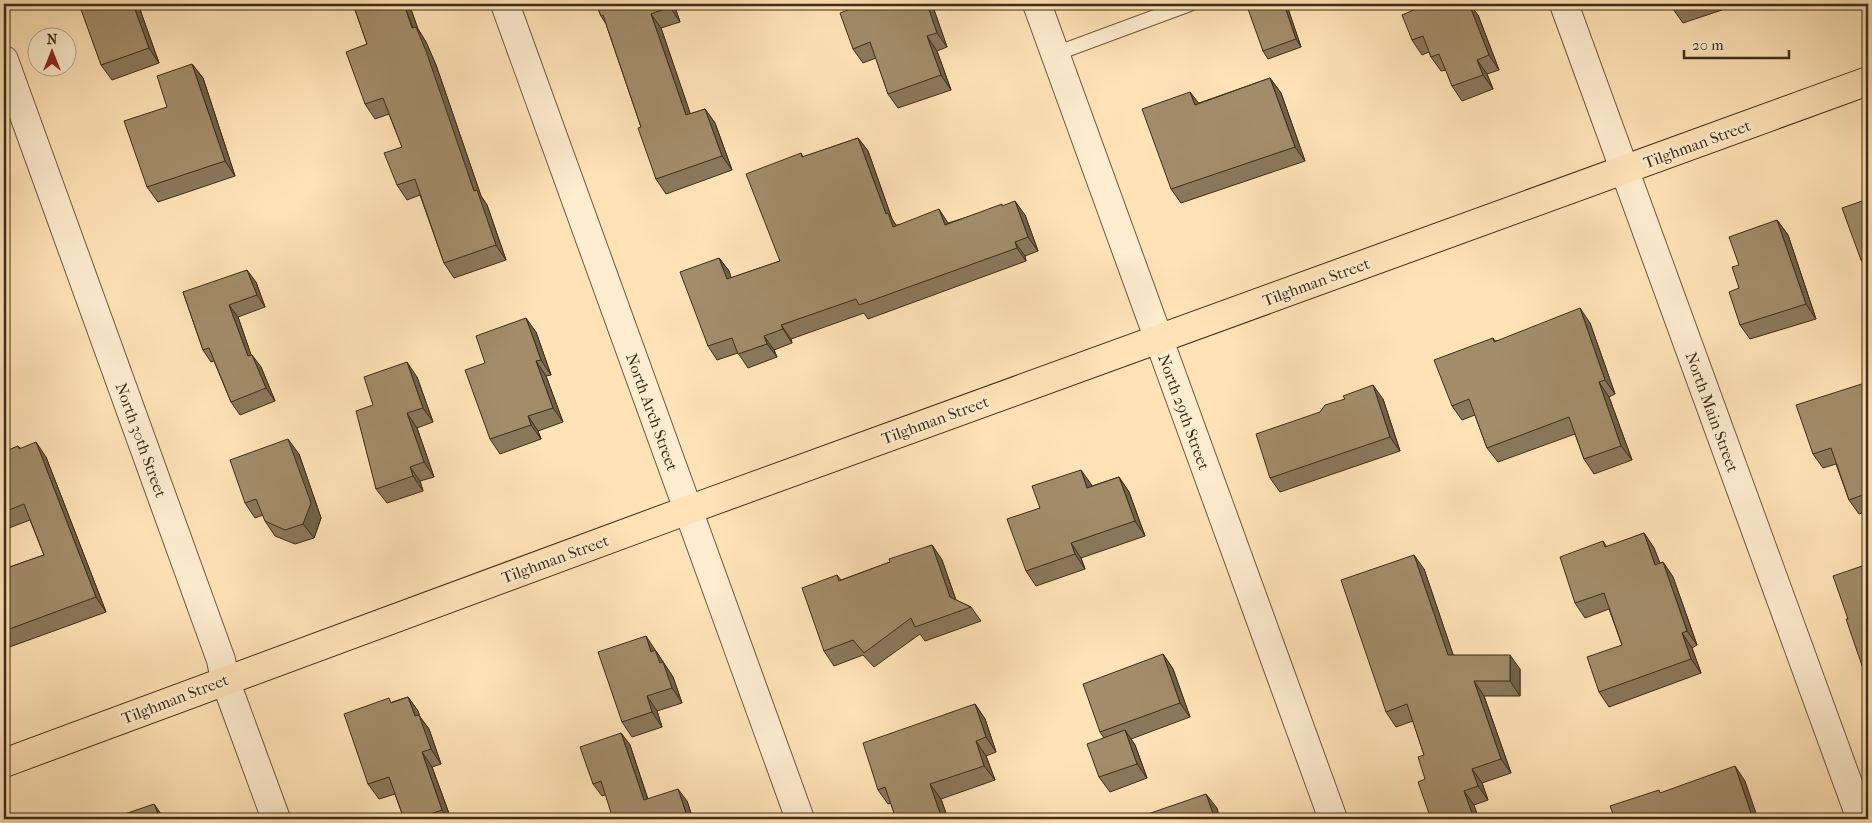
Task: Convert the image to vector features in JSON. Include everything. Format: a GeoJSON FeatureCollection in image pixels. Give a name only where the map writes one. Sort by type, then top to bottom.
{"type":"FeatureCollection","features":[{"type":"Feature","properties":{"kind":"main road","name":"Tilghman Street"},"geometry":{"type":"LineString","coordinates":[[4,763],[688,510],[1868,81]]}},
{"type":"Feature","properties":{"kind":"street","name":"North Arch Street"},"geometry":{"type":"LineString","coordinates":[[505,4],[800,819]]}},
{"type":"Feature","properties":{"kind":"street","name":"North 29th Street"},"geometry":{"type":"LineString","coordinates":[[1037,4],[1333,819]]}},
{"type":"Feature","properties":{"kind":"street","name":"North Main Street"},"geometry":{"type":"LineString","coordinates":[[1564,4],[1861,819]]}},
{"type":"Feature","properties":{"kind":"street","name":"North 30th Street"},"geometry":{"type":"LineString","coordinates":[[4,60],[221,660],[225,680],[276,819]]}},
{"type":"Feature","properties":{"kind":"lane"},"geometry":{"type":"LineString","coordinates":[[1055,54],[1190,4]]}},
{"type":"Feature","properties":{"kind":"building"},"geometry":{"type":"Polygon","coordinates":[[[79,4],[133,4],[149,48],[101,65],[79,4]]]}},
{"type":"Feature","properties":{"kind":"building"},"geometry":{"type":"Polygon","coordinates":[[[353,4],[404,4],[412,28],[416,27],[426,51],[474,191],[477,190],[496,245],[444,263],[415,179],[397,185],[384,153],[402,147],[383,98],[365,104],[346,52],[367,44],[353,4]]]}},
{"type":"Feature","properties":{"kind":"building"},"geometry":{"type":"Polygon","coordinates":[[[596,4],[669,4],[670,7],[651,14],[686,115],[705,109],[722,156],[656,179],[638,128],[641,127],[603,15],[601,16],[596,4]]]}},
{"type":"Feature","properties":{"kind":"building"},"geometry":{"type":"Polygon","coordinates":[[[857,4],[927,4],[937,33],[927,36],[941,75],[888,94],[870,42],[853,49],[840,13],[858,6],[857,4]]]}},
{"type":"Feature","properties":{"kind":"building"},"geometry":{"type":"Polygon","coordinates":[[[1264,4],[1284,4],[1296,39],[1263,51],[1248,9],[1264,4]]]}},
{"type":"Feature","properties":{"kind":"building"},"geometry":{"type":"Polygon","coordinates":[[[1422,4],[1469,4],[1489,55],[1477,60],[1483,75],[1452,86],[1439,54],[1431,57],[1423,36],[1412,40],[1402,15],[1423,6],[1422,4]]]}},
{"type":"Feature","properties":{"kind":"building"},"geometry":{"type":"Polygon","coordinates":[[[1671,4],[1687,4],[1673,9],[1671,4]]]}},
{"type":"Feature","properties":{"kind":"building"},"geometry":{"type":"Polygon","coordinates":[[[192,64],[225,161],[147,187],[124,121],[167,107],[157,76],[192,64]]]}},
{"type":"Feature","properties":{"kind":"building"},"geometry":{"type":"Polygon","coordinates":[[[1270,78],[1295,147],[1171,189],[1142,109],[1190,92],[1195,105],[1270,78]]]}},
{"type":"Feature","properties":{"kind":"building"},"geometry":{"type":"Polygon","coordinates":[[[858,138],[886,214],[888,213],[893,227],[939,209],[945,225],[1015,201],[1028,237],[1015,242],[1017,248],[859,305],[856,299],[781,325],[783,329],[764,336],[767,344],[738,354],[732,338],[708,346],[680,272],[719,258],[727,279],[780,261],[746,174],[801,153],[802,157],[858,138]]]}},
{"type":"Feature","properties":{"kind":"building"},"geometry":{"type":"Polygon","coordinates":[[[1868,199],[1868,258],[1861,260],[1842,208],[1868,199]]]}},
{"type":"Feature","properties":{"kind":"building"},"geometry":{"type":"Polygon","coordinates":[[[1777,220],[1806,304],[1740,325],[1729,292],[1739,288],[1732,267],[1739,265],[1729,237],[1777,220]]]}},
{"type":"Feature","properties":{"kind":"building"},"geometry":{"type":"Polygon","coordinates":[[[247,270],[257,295],[229,305],[248,356],[252,355],[266,388],[231,402],[209,348],[203,350],[183,292],[247,270]]]}},
{"type":"Feature","properties":{"kind":"building"},"geometry":{"type":"Polygon","coordinates":[[[1580,308],[1605,380],[1599,382],[1621,446],[1584,459],[1569,417],[1487,448],[1469,399],[1452,406],[1434,360],[1493,338],[1494,342],[1580,308]]]}},
{"type":"Feature","properties":{"kind":"building"},"geometry":{"type":"Polygon","coordinates":[[[526,318],[541,360],[536,361],[553,408],[528,416],[531,425],[490,439],[465,370],[485,363],[476,336],[526,318]]]}},
{"type":"Feature","properties":{"kind":"building"},"geometry":{"type":"Polygon","coordinates":[[[407,362],[423,408],[407,413],[424,462],[410,467],[413,476],[376,489],[356,411],[373,405],[364,377],[407,362]]]}},
{"type":"Feature","properties":{"kind":"building"},"geometry":{"type":"Polygon","coordinates":[[[1868,382],[1868,493],[1849,500],[1831,448],[1813,454],[1796,405],[1868,382]]]}},
{"type":"Feature","properties":{"kind":"building"},"geometry":{"type":"Polygon","coordinates":[[[1373,385],[1390,437],[1270,478],[1256,434],[1320,412],[1325,405],[1345,399],[1343,396],[1373,385]]]}},
{"type":"Feature","properties":{"kind":"building"},"geometry":{"type":"Polygon","coordinates":[[[288,439],[311,503],[303,524],[285,530],[265,521],[256,499],[245,503],[230,460],[288,439]]]}},
{"type":"Feature","properties":{"kind":"building"},"geometry":{"type":"Polygon","coordinates":[[[36,442],[96,597],[4,631],[4,569],[44,555],[24,504],[4,512],[4,452],[18,446],[19,449],[36,442]]]}},
{"type":"Feature","properties":{"kind":"building"},"geometry":{"type":"Polygon","coordinates":[[[1081,470],[1087,488],[1119,477],[1135,521],[1071,543],[1075,554],[1026,571],[1007,519],[1040,508],[1032,486],[1081,470]]]}},
{"type":"Feature","properties":{"kind":"building"},"geometry":{"type":"Polygon","coordinates":[[[1644,533],[1655,565],[1663,562],[1687,631],[1682,633],[1691,659],[1599,692],[1587,657],[1622,645],[1604,593],[1575,603],[1560,557],[1603,541],[1605,547],[1644,533]]]}},
{"type":"Feature","properties":{"kind":"building"},"geometry":{"type":"Polygon","coordinates":[[[932,545],[950,597],[971,607],[915,627],[911,618],[864,653],[853,640],[824,651],[802,588],[837,575],[839,581],[890,562],[889,559],[932,545]]]}},
{"type":"Feature","properties":{"kind":"building"},"geometry":{"type":"Polygon","coordinates":[[[1414,555],[1448,655],[1510,655],[1510,681],[1474,681],[1501,759],[1472,769],[1478,786],[1464,791],[1474,819],[1431,819],[1418,782],[1425,779],[1418,757],[1424,755],[1407,704],[1386,712],[1341,580],[1414,555]]]}},
{"type":"Feature","properties":{"kind":"building"},"geometry":{"type":"Polygon","coordinates":[[[1868,564],[1868,680],[1867,680],[1833,576],[1868,564]]]}},
{"type":"Feature","properties":{"kind":"building"},"geometry":{"type":"Polygon","coordinates":[[[646,636],[651,652],[655,650],[660,663],[663,662],[672,688],[647,696],[652,712],[622,722],[598,652],[646,636]]]}},
{"type":"Feature","properties":{"kind":"building"},"geometry":{"type":"Polygon","coordinates":[[[1163,654],[1180,703],[1100,732],[1083,684],[1163,654]]]}},
{"type":"Feature","properties":{"kind":"building"},"geometry":{"type":"Polygon","coordinates":[[[408,697],[415,716],[419,715],[431,749],[422,752],[442,810],[416,819],[404,819],[389,777],[368,784],[344,714],[389,698],[391,703],[408,697]]]}},
{"type":"Feature","properties":{"kind":"building"},"geometry":{"type":"Polygon","coordinates":[[[975,704],[986,737],[976,741],[984,766],[930,784],[942,819],[896,819],[885,787],[878,790],[863,743],[975,704]]]}},
{"type":"Feature","properties":{"kind":"building"},"geometry":{"type":"Polygon","coordinates":[[[1125,730],[1137,764],[1099,777],[1087,744],[1125,730]]]}},
{"type":"Feature","properties":{"kind":"building"},"geometry":{"type":"Polygon","coordinates":[[[621,733],[644,800],[678,789],[688,819],[613,819],[601,781],[593,784],[580,747],[621,733]]]}},
{"type":"Feature","properties":{"kind":"building"},"geometry":{"type":"Polygon","coordinates":[[[1735,766],[1753,819],[1615,819],[1610,806],[1659,790],[1660,793],[1735,766]]]}},
{"type":"Feature","properties":{"kind":"building"},"geometry":{"type":"Polygon","coordinates":[[[1206,794],[1215,819],[1144,819],[1142,816],[1206,794]]]}},
{"type":"Feature","properties":{"kind":"building"},"geometry":{"type":"Polygon","coordinates":[[[154,804],[160,819],[110,819],[154,804]]]}}]}
